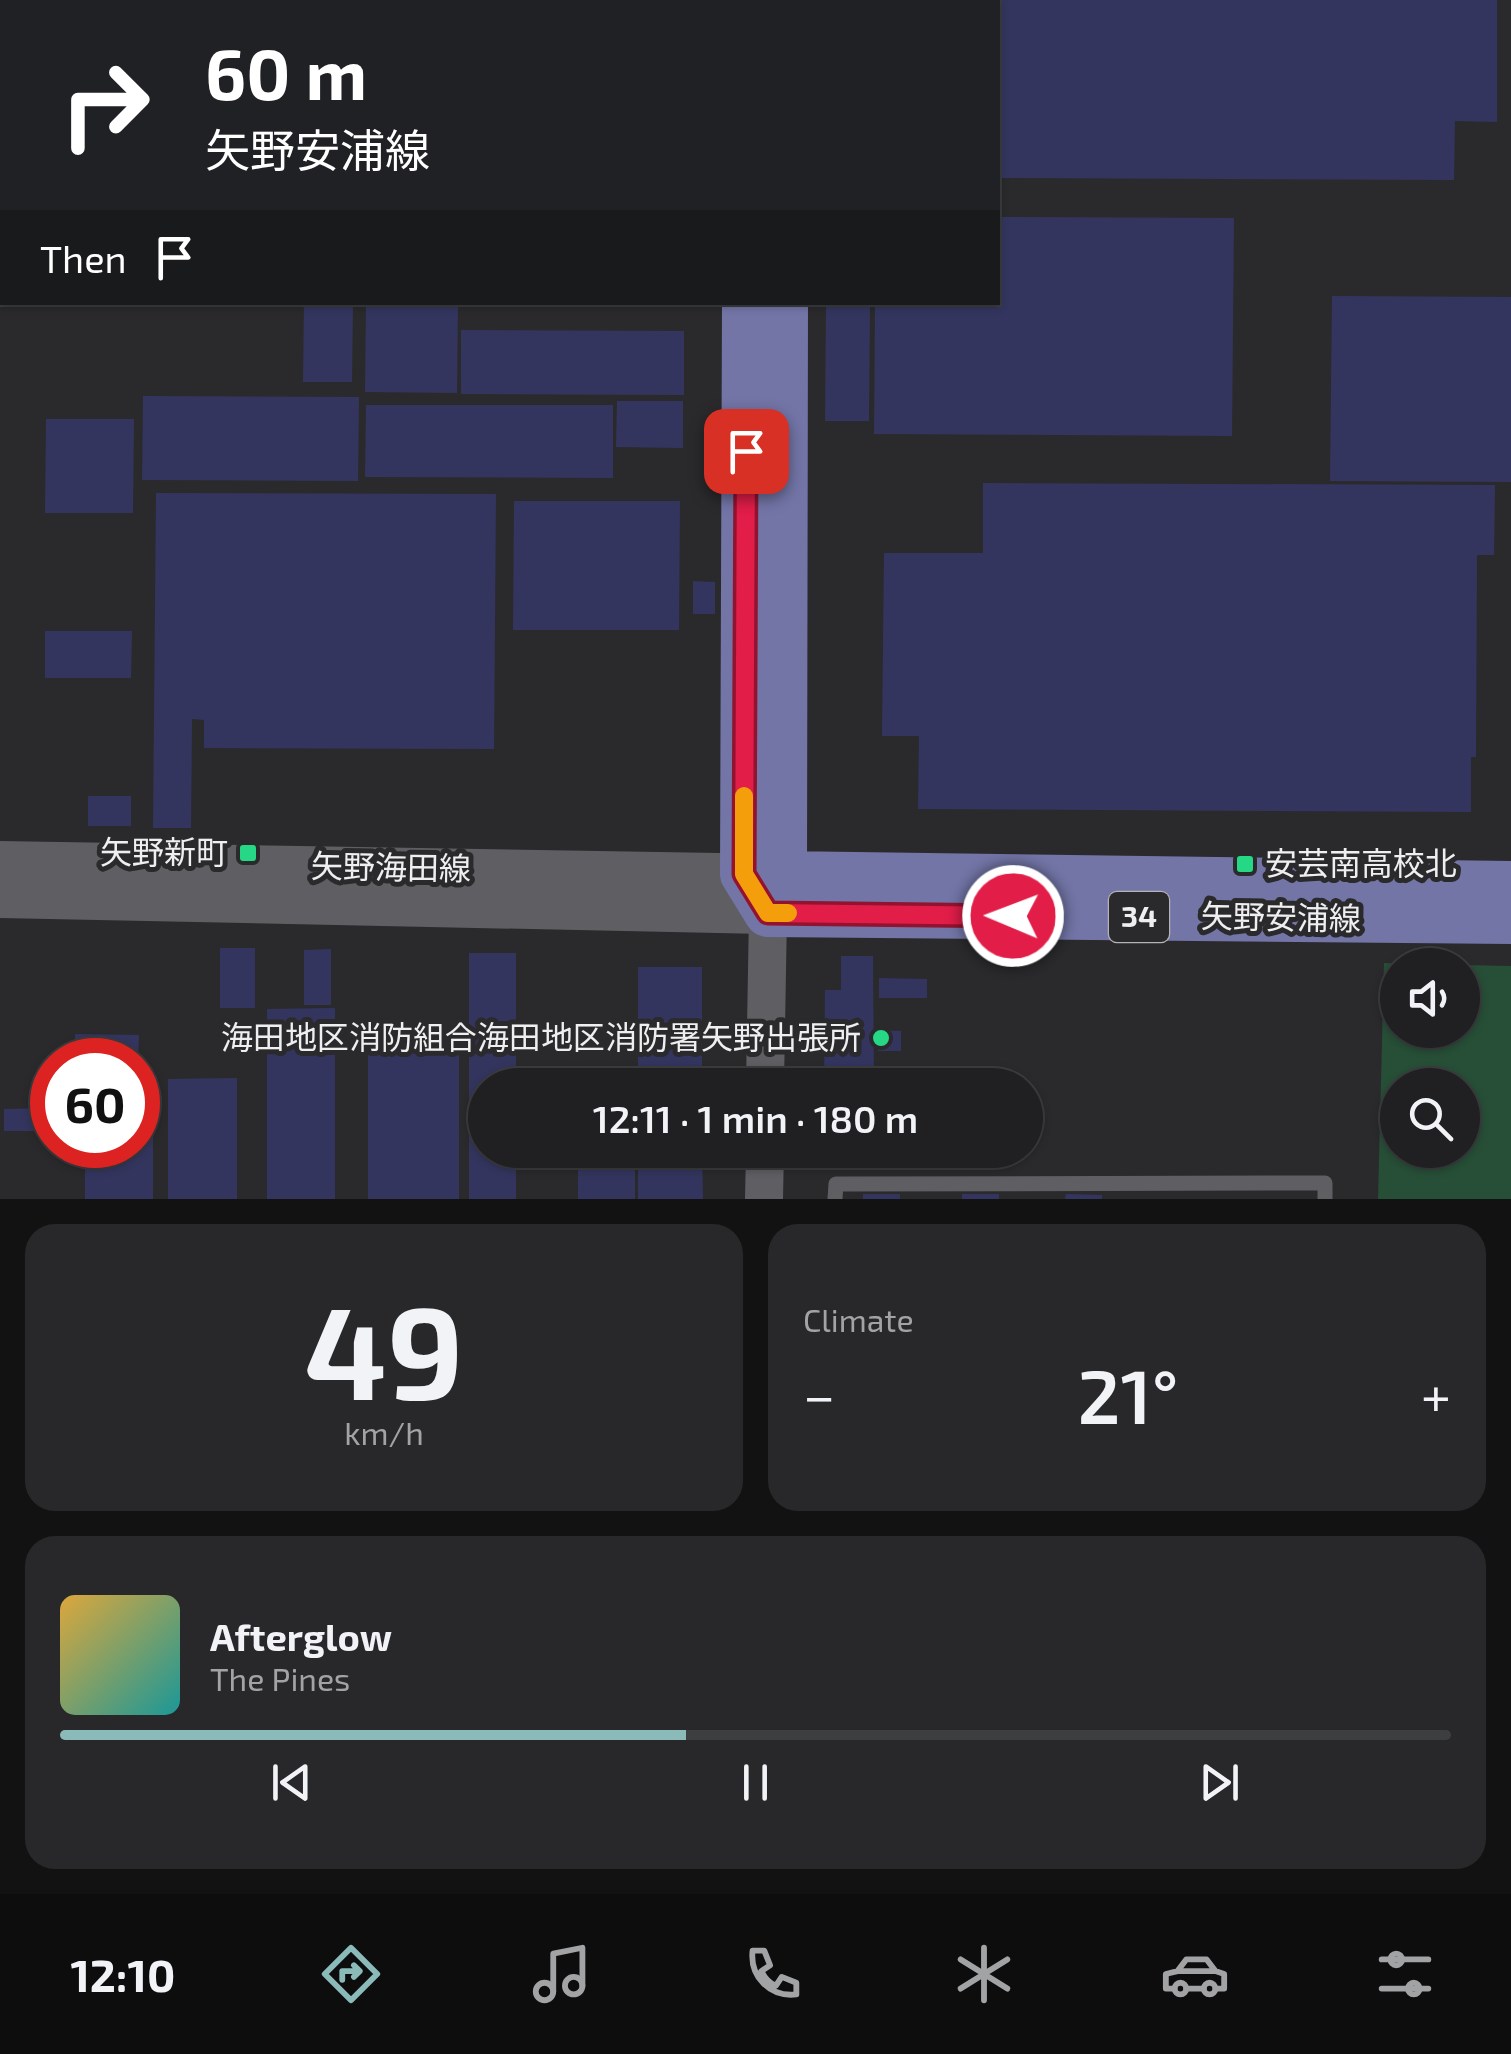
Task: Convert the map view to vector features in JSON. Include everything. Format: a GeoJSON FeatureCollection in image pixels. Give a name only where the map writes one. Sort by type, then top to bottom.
{"type":"FeatureCollection","features":[{"type":"Feature","properties":{"kind":"main road"},"geometry":{"type":"LineString","coordinates":[[746,305],[765,887]]}},
{"type":"Feature","properties":{"kind":"main road"},"geometry":{"type":"LineString","coordinates":[[765,887],[784,305]]}},
{"type":"Feature","properties":{"kind":"main road","name":"矢野海田線"},"geometry":{"type":"LineString","coordinates":[[0,862],[765,887]]}},
{"type":"Feature","properties":{"kind":"main road","name":"矢野安浦線"},"geometry":{"type":"LineString","coordinates":[[765,887],[1511,885]]}},
{"type":"Feature","properties":{"kind":"main road","name":"矢野海田線"},"geometry":{"type":"LineString","coordinates":[[0,897],[765,887]]}},
{"type":"Feature","properties":{"kind":"main road","name":"矢野安浦線"},"geometry":{"type":"LineString","coordinates":[[765,887],[1511,920]]}},
{"type":"Feature","properties":{"kind":"street"},"geometry":{"type":"LineString","coordinates":[[765,887],[766,1068]]}},
{"type":"Feature","properties":{"kind":"street"},"geometry":{"type":"LineString","coordinates":[[764,1168],[764,1199]]}},
{"type":"Feature","properties":{"kind":"lane"},"geometry":{"type":"LineString","coordinates":[[835,1199],[836,1184],[933,1191],[1240,1191],[1326,1183],[1326,1199]]}},
{"type":"Feature","properties":{"kind":"green space"},"geometry":{"type":"Polygon","coordinates":[[[1480,965],[1511,966],[1511,1199],[1378,1199],[1380,1120],[1380,1168],[1480,1168],[1480,1068],[1381,1068],[1382,1048],[1480,1048],[1480,965]]]}},
{"type":"Feature","properties":{"kind":"building"},"geometry":{"type":"Polygon","coordinates":[[[1000,0],[1497,0],[1497,122],[1455,121],[1454,180],[1000,178],[1000,0]]]}},
{"type":"Feature","properties":{"kind":"building"},"geometry":{"type":"Polygon","coordinates":[[[1000,217],[1234,218],[1232,436],[874,434],[875,305],[1000,305],[1000,217]]]}},
{"type":"Feature","properties":{"kind":"building"},"geometry":{"type":"Polygon","coordinates":[[[1332,296],[1511,297],[1511,482],[1330,481],[1332,296]]]}},
{"type":"Feature","properties":{"kind":"building"},"geometry":{"type":"Polygon","coordinates":[[[304,305],[353,305],[352,382],[303,382],[304,305]]]}},
{"type":"Feature","properties":{"kind":"building"},"geometry":{"type":"Polygon","coordinates":[[[366,305],[458,305],[457,393],[365,392],[366,305]]]}},
{"type":"Feature","properties":{"kind":"building"},"geometry":{"type":"Polygon","coordinates":[[[826,307],[870,307],[869,421],[825,421],[826,307]]]}},
{"type":"Feature","properties":{"kind":"building"},"geometry":{"type":"Polygon","coordinates":[[[461,330],[684,331],[684,395],[461,394],[461,330]]]}},
{"type":"Feature","properties":{"kind":"building"},"geometry":{"type":"Polygon","coordinates":[[[143,396],[359,397],[358,481],[142,480],[143,396]]]}},
{"type":"Feature","properties":{"kind":"building"},"geometry":{"type":"Polygon","coordinates":[[[617,401],[683,401],[683,448],[616,447],[617,401]]]}},
{"type":"Feature","properties":{"kind":"building"},"geometry":{"type":"Polygon","coordinates":[[[366,405],[613,405],[613,478],[365,477],[366,405]]]}},
{"type":"Feature","properties":{"kind":"building"},"geometry":{"type":"Polygon","coordinates":[[[46,419],[134,419],[133,513],[45,513],[46,419]]]}},
{"type":"Feature","properties":{"kind":"building"},"geometry":{"type":"Polygon","coordinates":[[[983,483],[1495,485],[1494,555],[1477,555],[1476,757],[1471,757],[1471,812],[918,809],[919,736],[882,736],[884,553],[983,553],[983,483]]]}},
{"type":"Feature","properties":{"kind":"building"},"geometry":{"type":"Polygon","coordinates":[[[156,493],[496,494],[494,749],[204,748],[204,720],[192,719],[191,828],[153,828],[156,493]]]}},
{"type":"Feature","properties":{"kind":"building"},"geometry":{"type":"Polygon","coordinates":[[[514,501],[680,501],[679,630],[513,630],[514,501]]]}},
{"type":"Feature","properties":{"kind":"building"},"geometry":{"type":"Polygon","coordinates":[[[693,581],[715,582],[715,614],[693,614],[693,581]]]}},
{"type":"Feature","properties":{"kind":"building"},"geometry":{"type":"Polygon","coordinates":[[[45,631],[132,631],[131,678],[45,678],[45,631]]]}},
{"type":"Feature","properties":{"kind":"building"},"geometry":{"type":"Polygon","coordinates":[[[88,796],[131,796],[131,826],[88,826],[88,796]]]}},
{"type":"Feature","properties":{"kind":"building"},"geometry":{"type":"Polygon","coordinates":[[[220,948],[255,948],[255,1008],[220,1008],[220,948]]]}},
{"type":"Feature","properties":{"kind":"building"},"geometry":{"type":"Polygon","coordinates":[[[331,949],[331,1005],[304,1005],[304,950],[331,949]]]}},
{"type":"Feature","properties":{"kind":"building"},"geometry":{"type":"Polygon","coordinates":[[[469,953],[516,953],[516,1068],[469,1068],[469,953]]]}},
{"type":"Feature","properties":{"kind":"building"},"geometry":{"type":"Polygon","coordinates":[[[841,956],[873,956],[874,1068],[824,1068],[825,990],[841,990],[841,956]]]}},
{"type":"Feature","properties":{"kind":"building"},"geometry":{"type":"Polygon","coordinates":[[[638,967],[702,967],[702,1068],[638,1068],[638,967]]]}},
{"type":"Feature","properties":{"kind":"building"},"geometry":{"type":"Polygon","coordinates":[[[879,978],[927,979],[927,998],[879,998],[879,978]]]}},
{"type":"Feature","properties":{"kind":"building"},"geometry":{"type":"Polygon","coordinates":[[[335,1008],[335,1199],[267,1199],[267,1009],[335,1008]]]}},
{"type":"Feature","properties":{"kind":"building"},"geometry":{"type":"Polygon","coordinates":[[[878,1030],[901,1031],[901,1051],[878,1051],[878,1030]]]}},
{"type":"Feature","properties":{"kind":"building"},"geometry":{"type":"Polygon","coordinates":[[[75,1034],[139,1035],[139,1038],[75,1038],[75,1034]]]}},
{"type":"Feature","properties":{"kind":"building"},"geometry":{"type":"Polygon","coordinates":[[[368,1053],[459,1053],[459,1199],[368,1199],[368,1053]]]}},
{"type":"Feature","properties":{"kind":"building"},"geometry":{"type":"Polygon","coordinates":[[[237,1078],[237,1199],[168,1199],[168,1079],[237,1078]]]}},
{"type":"Feature","properties":{"kind":"building"},"geometry":{"type":"Polygon","coordinates":[[[30,1108],[30,1131],[4,1131],[4,1109],[30,1108]]]}},
{"type":"Feature","properties":{"kind":"building"},"geometry":{"type":"Polygon","coordinates":[[[85,1168],[153,1168],[153,1199],[85,1199],[85,1168]]]}},
{"type":"Feature","properties":{"kind":"building"},"geometry":{"type":"Polygon","coordinates":[[[469,1168],[516,1168],[516,1199],[469,1199],[469,1168]]]}},
{"type":"Feature","properties":{"kind":"building"},"geometry":{"type":"Polygon","coordinates":[[[578,1168],[635,1168],[635,1199],[578,1199],[578,1168]]]}},
{"type":"Feature","properties":{"kind":"building"},"geometry":{"type":"Polygon","coordinates":[[[638,1168],[702,1168],[703,1199],[638,1199],[638,1168]]]}},
{"type":"Feature","properties":{"kind":"building"},"geometry":{"type":"Polygon","coordinates":[[[863,1194],[900,1194],[900,1199],[863,1199],[863,1194]]]}},
{"type":"Feature","properties":{"kind":"building"},"geometry":{"type":"Polygon","coordinates":[[[962,1194],[999,1194],[999,1199],[962,1199],[962,1194]]]}},
{"type":"Feature","properties":{"kind":"building"},"geometry":{"type":"Polygon","coordinates":[[[1066,1194],[1102,1195],[1102,1199],[1065,1199],[1066,1194]]]}},
{"type":"Feature","properties":{"kind":"slow traffic"},"geometry":{"type":"LineString","coordinates":[[744,796],[744,874],[768,913],[788,913]]}},
{"type":"Feature","properties":{"kind":"place","name":"矢野新町"},"geometry":{"type":"Point","coordinates":[248,853]}},
{"type":"Feature","properties":{"kind":"place","name":"安芸南高校北"},"geometry":{"type":"Point","coordinates":[1245,864]}},
{"type":"Feature","properties":{"kind":"place","name":"海田地区消防組合海田地区消防署矢野出張所"},"geometry":{"type":"Point","coordinates":[881,1038]}},
{"type":"Feature","properties":{"kind":"route"},"geometry":{"type":"LineString","coordinates":[[746,451],[744,874],[768,913],[1013,916]]}}]}
